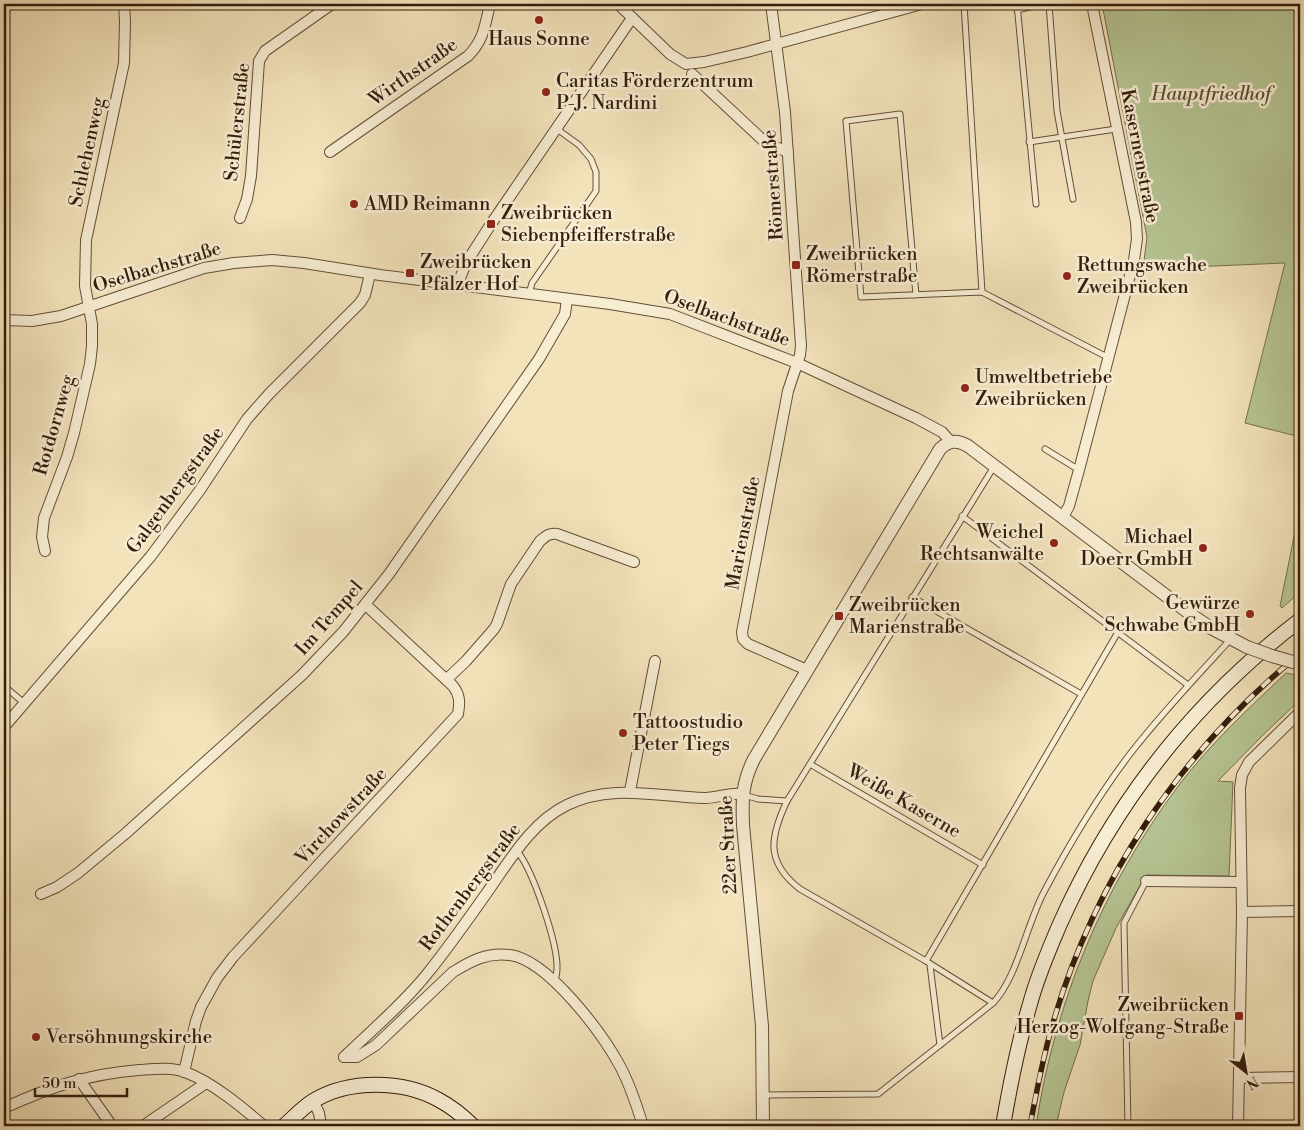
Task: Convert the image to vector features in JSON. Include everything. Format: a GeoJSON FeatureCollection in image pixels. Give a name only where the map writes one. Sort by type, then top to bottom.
{"type":"FeatureCollection","features":[{"type":"Feature","properties":{"kind":"main road"},"geometry":{"type":"LineString","coordinates":[[1003,1126],[1017,1054],[1030,1004],[1046,956],[1071,899],[1099,846],[1128,799],[1170,745],[1210,699],[1241,668],[1300,620]]}},
{"type":"Feature","properties":{"kind":"main road"},"geometry":{"type":"LineString","coordinates":[[284,1126],[313,1101],[332,1092],[368,1085],[406,1088],[438,1099],[453,1108],[473,1126]]}},
{"type":"Feature","properties":{"kind":"street","name":"Schlehenweg"},"geometry":{"type":"LineString","coordinates":[[89,308],[85,286],[86,240],[124,63],[126,21],[124,4]]}},
{"type":"Feature","properties":{"kind":"street","name":"Schülerstraße"},"geometry":{"type":"LineString","coordinates":[[240,218],[247,199],[251,176],[259,61],[265,51],[332,4]]}},
{"type":"Feature","properties":{"kind":"street","name":"Wirthstraße"},"geometry":{"type":"LineString","coordinates":[[330,152],[468,56],[478,46],[490,4]]}},
{"type":"Feature","properties":{"kind":"street"},"geometry":{"type":"LineString","coordinates":[[618,4],[670,54],[686,64],[704,62],[922,4]]}},
{"type":"Feature","properties":{"kind":"street","name":"Römerstraße"},"geometry":{"type":"LineString","coordinates":[[771,4],[782,78],[788,152],[801,346],[797,363]]}},
{"type":"Feature","properties":{"kind":"street","name":"Kasernenstraße"},"geometry":{"type":"LineString","coordinates":[[1063,517],[1079,470],[1107,357],[1134,260],[1137,239],[1136,222],[1092,4]]}},
{"type":"Feature","properties":{"kind":"street"},"geometry":{"type":"LineString","coordinates":[[457,286],[461,272],[471,255],[632,18]]}},
{"type":"Feature","properties":{"kind":"street"},"geometry":{"type":"LineString","coordinates":[[692,74],[766,142],[788,152]]}},
{"type":"Feature","properties":{"kind":"street","name":"Oselbachstraße"},"geometry":{"type":"LineString","coordinates":[[4,320],[32,320],[61,316],[204,268],[272,260],[670,314],[797,363],[916,418],[942,432],[951,442],[959,441],[995,465],[1171,600],[1211,628],[1247,647],[1300,664]]}},
{"type":"Feature","properties":{"kind":"street","name":"Galgenbergstraße"},"geometry":{"type":"LineString","coordinates":[[4,727],[151,556],[200,490],[247,419],[269,394],[360,303],[365,295],[370,274]]}},
{"type":"Feature","properties":{"kind":"street","name":"Im Tempel"},"geometry":{"type":"LineString","coordinates":[[41,894],[78,873],[125,834],[302,675],[343,632],[389,574],[539,359],[564,314],[567,299]]}},
{"type":"Feature","properties":{"kind":"street","name":"Rotdornweg"},"geometry":{"type":"LineString","coordinates":[[45,551],[42,537],[44,518],[74,433],[90,364],[92,332],[89,308]]}},
{"type":"Feature","properties":{"kind":"street","name":"Marienstraße"},"geometry":{"type":"LineString","coordinates":[[797,363],[788,392],[742,632],[743,639],[748,644],[807,670]]}},
{"type":"Feature","properties":{"kind":"street","name":"22er Straße"},"geometry":{"type":"LineString","coordinates":[[763,1126],[762,1026],[743,825],[742,794],[744,782],[754,759],[933,458],[944,445],[951,442]]}},
{"type":"Feature","properties":{"kind":"street"},"geometry":{"type":"LineString","coordinates":[[447,679],[494,630],[511,584],[540,541],[546,536],[551,533],[557,534],[634,562]]}},
{"type":"Feature","properties":{"kind":"street","name":"Virchowstraße"},"geometry":{"type":"LineString","coordinates":[[184,1072],[196,1021],[201,1007],[217,978],[271,916],[458,714],[459,694],[447,679],[366,605]]}},
{"type":"Feature","properties":{"kind":"street"},"geometry":{"type":"LineString","coordinates":[[630,791],[655,660]]}},
{"type":"Feature","properties":{"kind":"street"},"geometry":{"type":"LineString","coordinates":[[1238,1126],[1242,912],[1240,788],[1242,775],[1250,762],[1300,712]]}},
{"type":"Feature","properties":{"kind":"street","name":"Rothenbergstraße"},"geometry":{"type":"LineString","coordinates":[[554,981],[532,964],[511,955],[494,954],[479,957],[453,972],[370,1049],[358,1057],[344,1057],[426,975],[461,930],[517,851],[541,823],[567,805],[596,794],[630,791],[704,798],[736,793],[742,794]]}},
{"type":"Feature","properties":{"kind":"street"},"geometry":{"type":"LineString","coordinates":[[1146,881],[1241,882]]}},
{"type":"Feature","properties":{"kind":"street"},"geometry":{"type":"LineString","coordinates":[[1242,912],[1300,911]]}},
{"type":"Feature","properties":{"kind":"street"},"geometry":{"type":"LineString","coordinates":[[554,981],[590,1022],[610,1049],[620,1067],[643,1126]]}},
{"type":"Feature","properties":{"kind":"street"},"geometry":{"type":"LineString","coordinates":[[4,1108],[53,1087],[79,1079],[115,1072],[158,1068],[184,1072],[206,1083],[264,1126]]}},
{"type":"Feature","properties":{"kind":"street"},"geometry":{"type":"LineString","coordinates":[[1238,1078],[1300,1077]]}},
{"type":"Feature","properties":{"kind":"street"},"geometry":{"type":"LineString","coordinates":[[79,1079],[112,1126]]}},
{"type":"Feature","properties":{"kind":"street"},"geometry":{"type":"LineString","coordinates":[[143,1126],[206,1083]]}},
{"type":"Feature","properties":{"kind":"street"},"geometry":{"type":"LineString","coordinates":[[313,1101],[321,1126]]}},
{"type":"Feature","properties":{"kind":"lane"},"geometry":{"type":"LineString","coordinates":[[964,4],[982,292]]}},
{"type":"Feature","properties":{"kind":"lane"},"geometry":{"type":"LineString","coordinates":[[1017,4],[1036,204]]}},
{"type":"Feature","properties":{"kind":"lane"},"geometry":{"type":"LineString","coordinates":[[1018,10],[1042,4]]}},
{"type":"Feature","properties":{"kind":"lane"},"geometry":{"type":"LineString","coordinates":[[1049,4],[1057,111],[1073,200]]}},
{"type":"Feature","properties":{"kind":"lane"},"geometry":{"type":"LineString","coordinates":[[916,295],[900,114],[846,121],[861,297],[916,295],[982,292],[1107,357]]}},
{"type":"Feature","properties":{"kind":"lane"},"geometry":{"type":"LineString","coordinates":[[528,295],[532,283],[596,191],[596,172],[592,159],[557,129]]}},
{"type":"Feature","properties":{"kind":"lane"},"geometry":{"type":"LineString","coordinates":[[1029,142],[1116,129]]}},
{"type":"Feature","properties":{"kind":"lane"},"geometry":{"type":"LineString","coordinates":[[1045,449],[1079,470]]}},
{"type":"Feature","properties":{"kind":"lane"},"geometry":{"type":"LineString","coordinates":[[994,1003],[800,889],[786,878],[777,864],[774,837],[776,826],[787,801],[995,465]]}},
{"type":"Feature","properties":{"kind":"lane"},"geometry":{"type":"LineString","coordinates":[[962,516],[1188,685]]}},
{"type":"Feature","properties":{"kind":"lane"},"geometry":{"type":"LineString","coordinates":[[912,597],[1082,694]]}},
{"type":"Feature","properties":{"kind":"lane"},"geometry":{"type":"LineString","coordinates":[[940,1045],[928,963],[1118,632]]}},
{"type":"Feature","properties":{"kind":"lane"},"geometry":{"type":"LineString","coordinates":[[763,1095],[878,1094],[994,1003],[1006,986],[1044,892],[1086,820],[1130,755],[1188,685],[1231,639]]}},
{"type":"Feature","properties":{"kind":"lane"},"geometry":{"type":"LineString","coordinates":[[4,686],[24,703]]}},
{"type":"Feature","properties":{"kind":"lane","name":"Weiße Kaserne"},"geometry":{"type":"LineString","coordinates":[[810,764],[983,865]]}},
{"type":"Feature","properties":{"kind":"lane"},"geometry":{"type":"LineString","coordinates":[[742,794],[758,799],[787,801]]}},
{"type":"Feature","properties":{"kind":"lane"},"geometry":{"type":"LineString","coordinates":[[517,851],[524,862],[541,902],[552,936],[558,967],[554,981]]}},
{"type":"Feature","properties":{"kind":"lane"},"geometry":{"type":"LineString","coordinates":[[1128,1126],[1124,924],[1146,881]]}},
{"type":"Feature","properties":{"kind":"green space","name":"Hauptfriedhof"},"geometry":{"type":"Polygon","coordinates":[[[1102,4],[1300,4],[1300,437],[1245,423],[1285,263],[1143,269],[1147,237],[1102,4]]]}},
{"type":"Feature","properties":{"kind":"green space"},"geometry":{"type":"Polygon","coordinates":[[[1300,507],[1300,592],[1282,608],[1280,606],[1300,507]]]}},
{"type":"Feature","properties":{"kind":"green space"},"geometry":{"type":"Polygon","coordinates":[[[1286,673],[1300,676],[1300,700],[1218,781],[1233,782],[1229,876],[1146,875],[1116,928],[1093,981],[1080,1045],[1064,1092],[1056,1126],[1036,1126],[1044,1080],[1070,990],[1086,946],[1105,904],[1127,863],[1152,824],[1191,770],[1230,727],[1286,673]]]}},
{"type":"Feature","properties":{"kind":"railway"},"geometry":{"type":"LineString","coordinates":[[1030,1126],[1051,1030],[1069,976],[1090,923],[1116,872],[1146,823],[1180,776],[1217,733],[1257,692],[1300,654]]}},
{"type":"Feature","properties":{"kind":"place","name":"Haus Sonne"},"geometry":{"type":"Point","coordinates":[539,20]}},
{"type":"Feature","properties":{"kind":"place","name":"Caritas Förderzentrum P-J. Nardini"},"geometry":{"type":"Point","coordinates":[546,92]}},
{"type":"Feature","properties":{"kind":"place","name":"AMD Reimann"},"geometry":{"type":"Point","coordinates":[354,204]}},
{"type":"Feature","properties":{"kind":"place","name":"Zweibrücken Siebenpfeifferstraße"},"geometry":{"type":"Point","coordinates":[491,224]}},
{"type":"Feature","properties":{"kind":"place","name":"Zweibrücken Römerstraße"},"geometry":{"type":"Point","coordinates":[796,265]}},
{"type":"Feature","properties":{"kind":"place","name":"Zweibrücken Pfälzer Hof"},"geometry":{"type":"Point","coordinates":[410,273]}},
{"type":"Feature","properties":{"kind":"place","name":"Rettungswache Zweibrücken"},"geometry":{"type":"Point","coordinates":[1067,276]}},
{"type":"Feature","properties":{"kind":"place","name":"Umweltbetriebe Zweibrücken"},"geometry":{"type":"Point","coordinates":[965,388]}},
{"type":"Feature","properties":{"kind":"place","name":"Weichel Rechtsanwälte"},"geometry":{"type":"Point","coordinates":[1054,543]}},
{"type":"Feature","properties":{"kind":"place","name":"Michael Doerr GmbH"},"geometry":{"type":"Point","coordinates":[1203,548]}},
{"type":"Feature","properties":{"kind":"place","name":"Gewürze Schwabe GmbH"},"geometry":{"type":"Point","coordinates":[1250,614]}},
{"type":"Feature","properties":{"kind":"place","name":"Zweibrücken Marienstraße"},"geometry":{"type":"Point","coordinates":[839,616]}},
{"type":"Feature","properties":{"kind":"place","name":"Tattoostudio Peter Tiegs"},"geometry":{"type":"Point","coordinates":[623,733]}},
{"type":"Feature","properties":{"kind":"place","name":"Zweibrücken Herzog-Wolfgang-Straße"},"geometry":{"type":"Point","coordinates":[1239,1016]}},
{"type":"Feature","properties":{"kind":"place","name":"Versöhnungskirche"},"geometry":{"type":"Point","coordinates":[36,1037]}}]}
